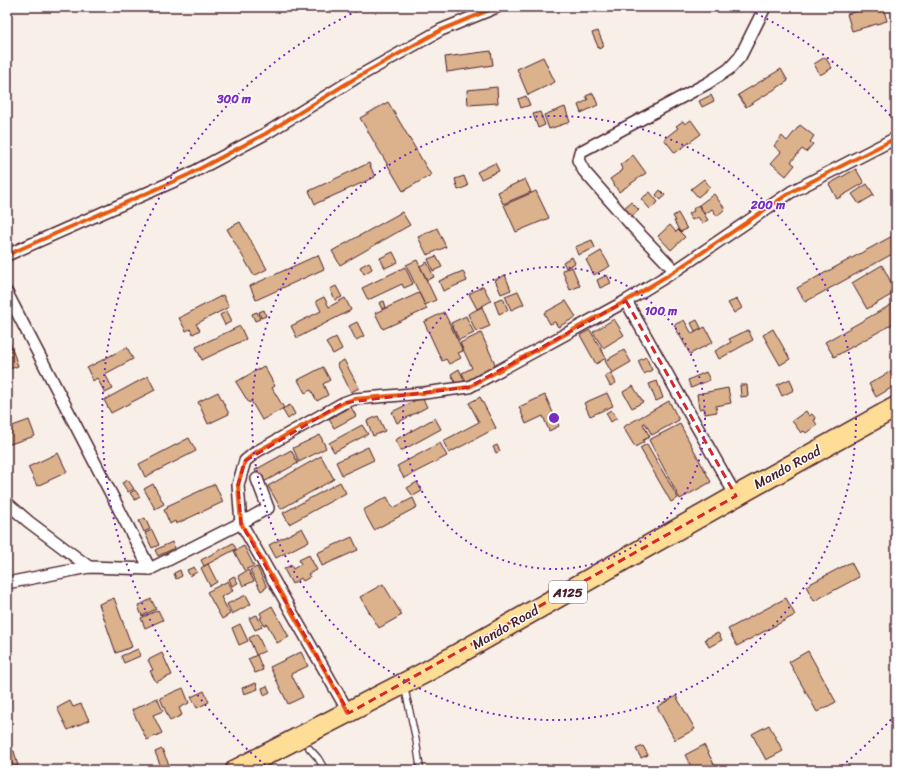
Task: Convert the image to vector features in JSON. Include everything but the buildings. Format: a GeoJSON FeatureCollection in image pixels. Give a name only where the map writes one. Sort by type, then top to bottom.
{"type":"FeatureCollection","features":[{"type":"Feature","properties":{"kind":"highway","name":"Mando Road"},"geometry":{"type":"LineString","coordinates":[[236,770],[426,672],[896,407]]}},
{"type":"Feature","properties":{"kind":"highway","name":"Mando Road"},"geometry":{"type":"LineString","coordinates":[[265,770],[309,748],[896,422]]}},
{"type":"Feature","properties":{"kind":"street"},"geometry":{"type":"LineString","coordinates":[[7,255],[188,175],[265,134],[354,79],[441,30],[497,7]]}},
{"type":"Feature","properties":{"kind":"street"},"geometry":{"type":"LineString","coordinates":[[675,271],[633,227],[584,171],[578,160],[580,152],[708,83],[729,69],[740,57],[765,7]]}},
{"type":"Feature","properties":{"kind":"street"},"geometry":{"type":"LineString","coordinates":[[349,713],[241,523],[238,484],[245,461],[256,452],[343,403],[354,399],[424,393],[470,387],[626,301],[675,271],[791,192],[896,138]]}},
{"type":"Feature","properties":{"kind":"street"},"geometry":{"type":"LineString","coordinates":[[7,293],[150,569]]}},
{"type":"Feature","properties":{"kind":"street"},"geometry":{"type":"LineString","coordinates":[[626,301],[736,496]]}},
{"type":"Feature","properties":{"kind":"street"},"geometry":{"type":"LineString","coordinates":[[7,583],[89,567],[150,569],[268,508],[257,479]]}},
{"type":"Feature","properties":{"kind":"street"},"geometry":{"type":"LineString","coordinates":[[7,502],[29,522],[89,567]]}},
{"type":"Feature","properties":{"kind":"lane"},"geometry":{"type":"LineString","coordinates":[[406,694],[416,740],[420,767],[419,770]]}},
{"type":"Feature","properties":{"kind":"lane"},"geometry":{"type":"LineString","coordinates":[[309,748],[318,758],[324,770]]}},
{"type":"Feature","properties":{"kind":"highlighted area"},"geometry":{"type":"Polygon","coordinates":[[[626,301],[736,496],[349,713],[241,523],[238,485],[245,461],[343,403],[469,387],[626,301]]]}},
{"type":"Feature","properties":{"kind":"cycle path"},"geometry":{"type":"LineString","coordinates":[[7,255],[188,175],[265,134],[354,79],[441,30],[497,7]]}},
{"type":"Feature","properties":{"kind":"cycle path"},"geometry":{"type":"LineString","coordinates":[[349,713],[241,523],[238,485],[245,461],[256,452],[343,403],[354,399],[424,393],[469,387],[626,301],[675,271],[791,192],[896,138]]}}]}
